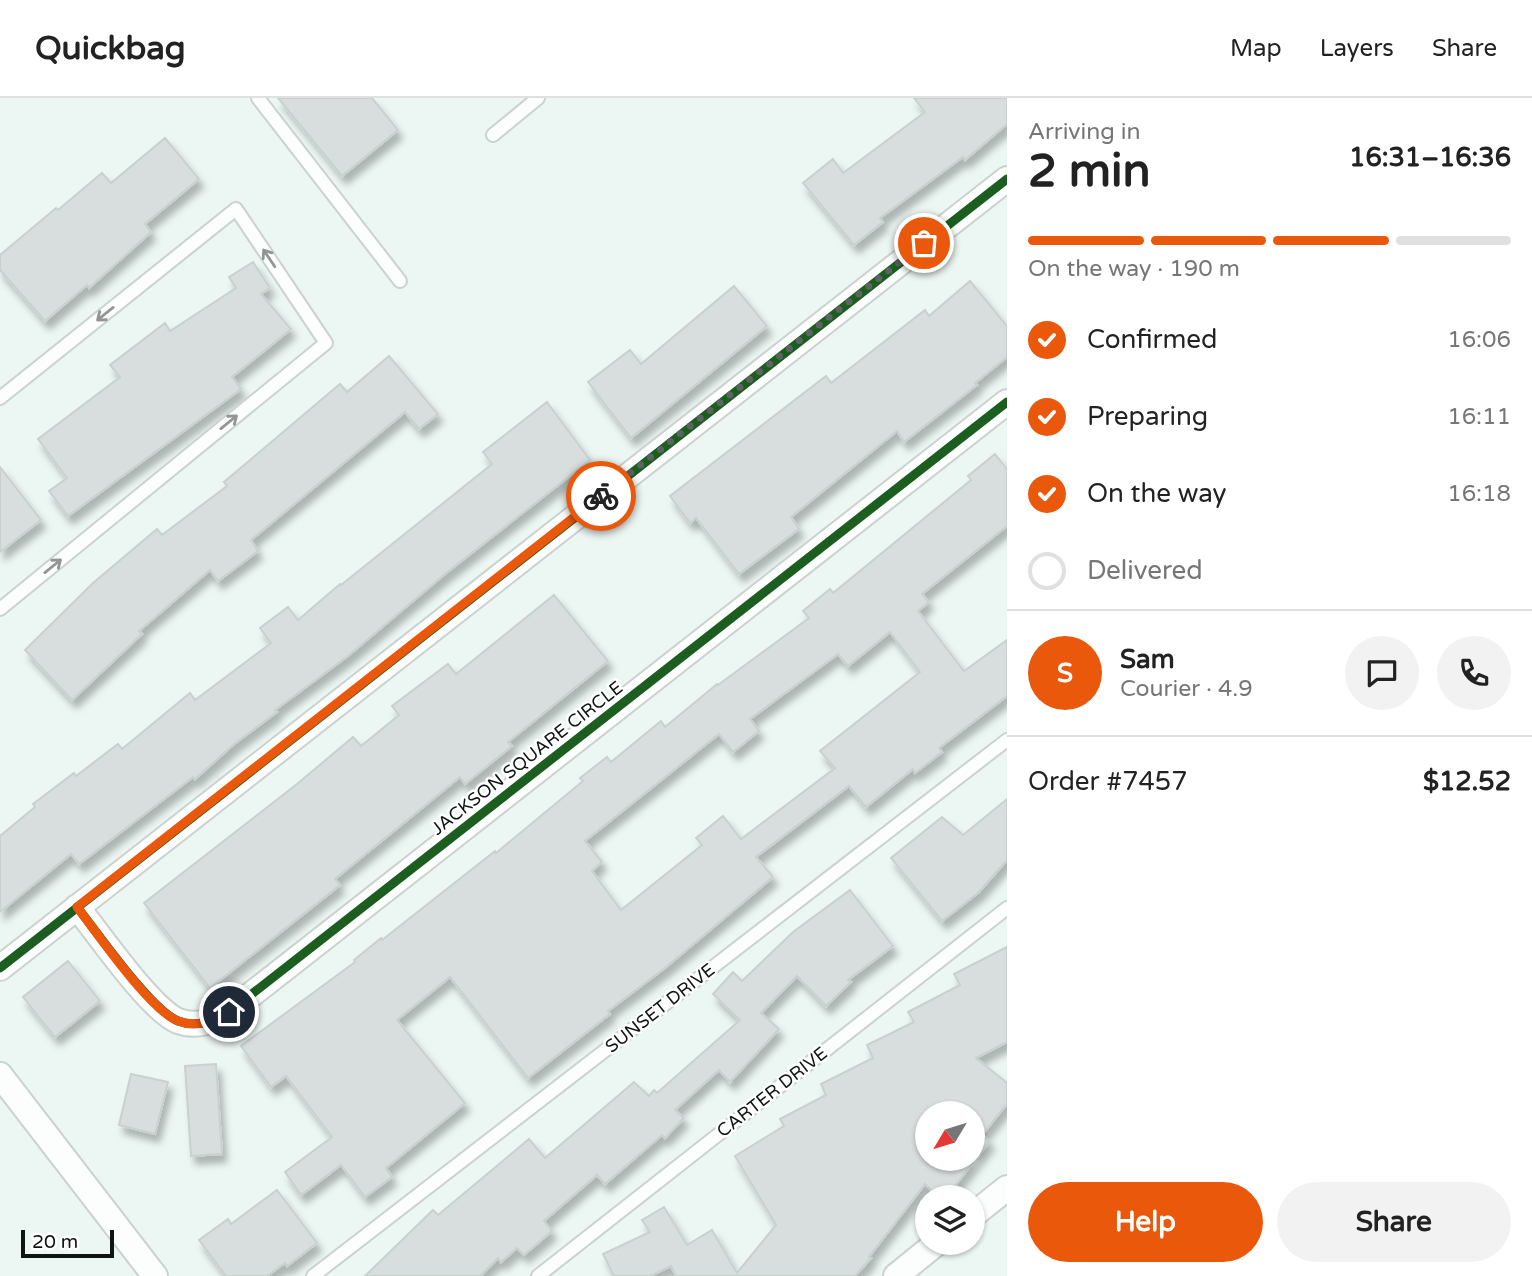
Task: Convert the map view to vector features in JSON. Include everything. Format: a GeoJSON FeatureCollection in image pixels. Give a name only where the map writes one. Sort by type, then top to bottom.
{"type":"FeatureCollection","features":[{"type":"Feature","properties":{"kind":"street"},"geometry":{"type":"LineString","coordinates":[[0,968],[1007,179]]}},
{"type":"Feature","properties":{"kind":"street","name":"JACKSON SQUARE CIRCLE"},"geometry":{"type":"LineString","coordinates":[[77,907],[161,1010],[177,1020],[192,1024],[211,1022],[229,1012],[1007,402]]}},
{"type":"Feature","properties":{"kind":"street"},"geometry":{"type":"LineString","coordinates":[[0,1075],[155,1276]]}},
{"type":"Feature","properties":{"kind":"street"},"geometry":{"type":"LineString","coordinates":[[985,1205],[1007,1188]]}},
{"type":"Feature","properties":{"kind":"street"},"geometry":{"type":"LineString","coordinates":[[896,1276],[923,1255]]}},
{"type":"Feature","properties":{"kind":"lane"},"geometry":{"type":"LineString","coordinates":[[258,98],[400,281]]}},
{"type":"Feature","properties":{"kind":"lane"},"geometry":{"type":"LineString","coordinates":[[492,135],[538,98]]}},
{"type":"Feature","properties":{"kind":"lane"},"geometry":{"type":"LineString","coordinates":[[0,398],[236,209],[326,343],[0,609]]}},
{"type":"Feature","properties":{"kind":"lane","name":"SUNSET DRIVE"},"geometry":{"type":"LineString","coordinates":[[313,1276],[1007,740]]}},
{"type":"Feature","properties":{"kind":"lane","name":"CARTER DRIVE"},"geometry":{"type":"LineString","coordinates":[[538,1276],[1007,908]]}},
{"type":"Feature","properties":{"kind":"building"},"geometry":{"type":"Polygon","coordinates":[[[278,98],[372,98],[398,130],[342,176],[278,98]]]}},
{"type":"Feature","properties":{"kind":"building"},"geometry":{"type":"Polygon","coordinates":[[[914,98],[1007,98],[1007,124],[965,160],[963,157],[880,218],[883,222],[854,245],[803,183],[833,159],[843,173],[925,112],[914,98]]]}},
{"type":"Feature","properties":{"kind":"building"},"geometry":{"type":"Polygon","coordinates":[[[165,138],[199,179],[145,224],[151,232],[89,288],[87,285],[45,321],[0,270],[0,255],[102,173],[111,183],[165,138]]]}},
{"type":"Feature","properties":{"kind":"building"},"geometry":{"type":"Polygon","coordinates":[[[253,262],[270,288],[261,294],[291,329],[232,377],[241,389],[68,516],[49,491],[67,478],[38,439],[120,377],[110,365],[165,323],[170,331],[236,288],[229,277],[253,262]]]}},
{"type":"Feature","properties":{"kind":"building"},"geometry":{"type":"Polygon","coordinates":[[[970,281],[1007,326],[1007,357],[975,383],[977,385],[904,442],[897,431],[791,517],[799,529],[739,574],[696,518],[690,523],[670,496],[826,376],[831,383],[925,310],[929,316],[970,281]]]}},
{"type":"Feature","properties":{"kind":"building"},"geometry":{"type":"Polygon","coordinates":[[[734,286],[767,326],[631,438],[588,382],[630,350],[641,364],[734,286]]]}},
{"type":"Feature","properties":{"kind":"building"},"geometry":{"type":"Polygon","coordinates":[[[389,356],[438,414],[419,429],[405,412],[251,540],[258,551],[218,581],[210,570],[139,631],[142,634],[72,700],[25,650],[93,583],[157,529],[162,535],[227,486],[224,482],[340,384],[347,392],[389,356]]]}},
{"type":"Feature","properties":{"kind":"building"},"geometry":{"type":"Polygon","coordinates":[[[547,402],[590,460],[445,574],[348,656],[275,710],[277,712],[233,745],[195,779],[193,777],[79,864],[71,854],[0,912],[0,836],[35,807],[33,804],[118,744],[122,749],[190,693],[195,700],[271,643],[260,628],[288,607],[298,620],[492,464],[483,452],[547,402]]]}},
{"type":"Feature","properties":{"kind":"building"},"geometry":{"type":"Polygon","coordinates":[[[995,454],[1007,469],[1007,526],[922,594],[929,602],[918,611],[964,671],[1007,640],[1007,696],[939,748],[942,752],[915,773],[913,769],[866,807],[849,786],[756,857],[773,877],[665,968],[608,1011],[610,1014],[528,1078],[450,977],[397,1020],[465,1103],[386,1168],[392,1177],[365,1197],[341,1165],[301,1195],[285,1172],[332,1137],[286,1076],[271,1087],[241,1046],[355,962],[354,960],[381,938],[382,940],[495,851],[496,853],[583,781],[580,778],[607,757],[611,762],[661,721],[665,727],[717,684],[809,618],[803,611],[830,589],[833,593],[971,480],[968,476],[995,454]],[[890,632],[848,666],[838,654],[750,719],[759,731],[733,752],[719,734],[585,841],[602,862],[592,871],[621,910],[702,845],[696,838],[723,816],[741,839],[835,768],[820,751],[920,672],[890,632]]]}},
{"type":"Feature","properties":{"kind":"building"},"geometry":{"type":"Polygon","coordinates":[[[0,467],[41,520],[0,552],[0,467]]]}},
{"type":"Feature","properties":{"kind":"building"},"geometry":{"type":"Polygon","coordinates":[[[554,595],[608,661],[508,742],[512,746],[465,784],[460,777],[335,879],[340,885],[210,988],[144,903],[353,737],[361,746],[399,715],[392,706],[448,664],[456,674],[554,595]]]}},
{"type":"Feature","properties":{"kind":"building"},"geometry":{"type":"Polygon","coordinates":[[[1007,799],[1007,860],[979,892],[942,921],[891,858],[942,817],[963,835],[1007,799]]]}},
{"type":"Feature","properties":{"kind":"building"},"geometry":{"type":"Polygon","coordinates":[[[850,890],[893,946],[848,980],[851,982],[826,1006],[797,976],[761,1013],[779,1029],[730,1082],[719,1070],[675,1110],[684,1118],[665,1138],[662,1135],[605,1184],[597,1175],[544,1221],[552,1231],[524,1255],[517,1248],[501,1262],[498,1258],[480,1276],[365,1276],[433,1210],[438,1215],[529,1139],[545,1158],[634,1082],[649,1096],[654,1090],[657,1093],[740,1020],[713,994],[733,972],[742,981],[793,932],[850,890]]]}},
{"type":"Feature","properties":{"kind":"building"},"geometry":{"type":"Polygon","coordinates":[[[1007,947],[1007,1042],[976,1058],[1007,1083],[1007,1104],[985,1131],[985,1101],[915,1101],[915,1171],[966,1171],[955,1185],[915,1185],[915,1197],[855,1276],[676,1276],[671,1266],[650,1276],[614,1276],[603,1254],[650,1232],[642,1220],[664,1207],[687,1245],[712,1230],[737,1273],[776,1225],[735,1156],[784,1126],[780,1119],[826,1095],[821,1084],[873,1058],[867,1045],[914,1022],[908,1012],[960,985],[954,974],[1007,947]]]}},
{"type":"Feature","properties":{"kind":"building"},"geometry":{"type":"Polygon","coordinates":[[[68,961],[100,1001],[55,1037],[23,997],[68,961]]]}},
{"type":"Feature","properties":{"kind":"building"},"geometry":{"type":"Polygon","coordinates":[[[216,1064],[222,1154],[191,1156],[185,1066],[216,1064]]]}},
{"type":"Feature","properties":{"kind":"building"},"geometry":{"type":"Polygon","coordinates":[[[131,1074],[168,1082],[155,1134],[119,1125],[131,1074]]]}},
{"type":"Feature","properties":{"kind":"building"},"geometry":{"type":"Polygon","coordinates":[[[277,1190],[317,1243],[287,1266],[285,1263],[267,1276],[226,1276],[199,1240],[228,1219],[231,1224],[277,1190]]]}},
{"type":"Feature","properties":{"kind":"cycle path"},"geometry":{"type":"LineString","coordinates":[[0,968],[1007,179]]}},
{"type":"Feature","properties":{"kind":"cycle path"},"geometry":{"type":"LineString","coordinates":[[77,907],[139,987],[166,1014],[178,1021],[198,1024],[229,1012],[1007,402]]}},
{"type":"Feature","properties":{"kind":"way so far"},"geometry":{"type":"LineString","coordinates":[[601,496],[924,243]]}},
{"type":"Feature","properties":{"kind":"route"},"geometry":{"type":"LineString","coordinates":[[229,1012],[211,1022],[192,1024],[177,1020],[161,1010],[77,907],[601,496]]}}]}
